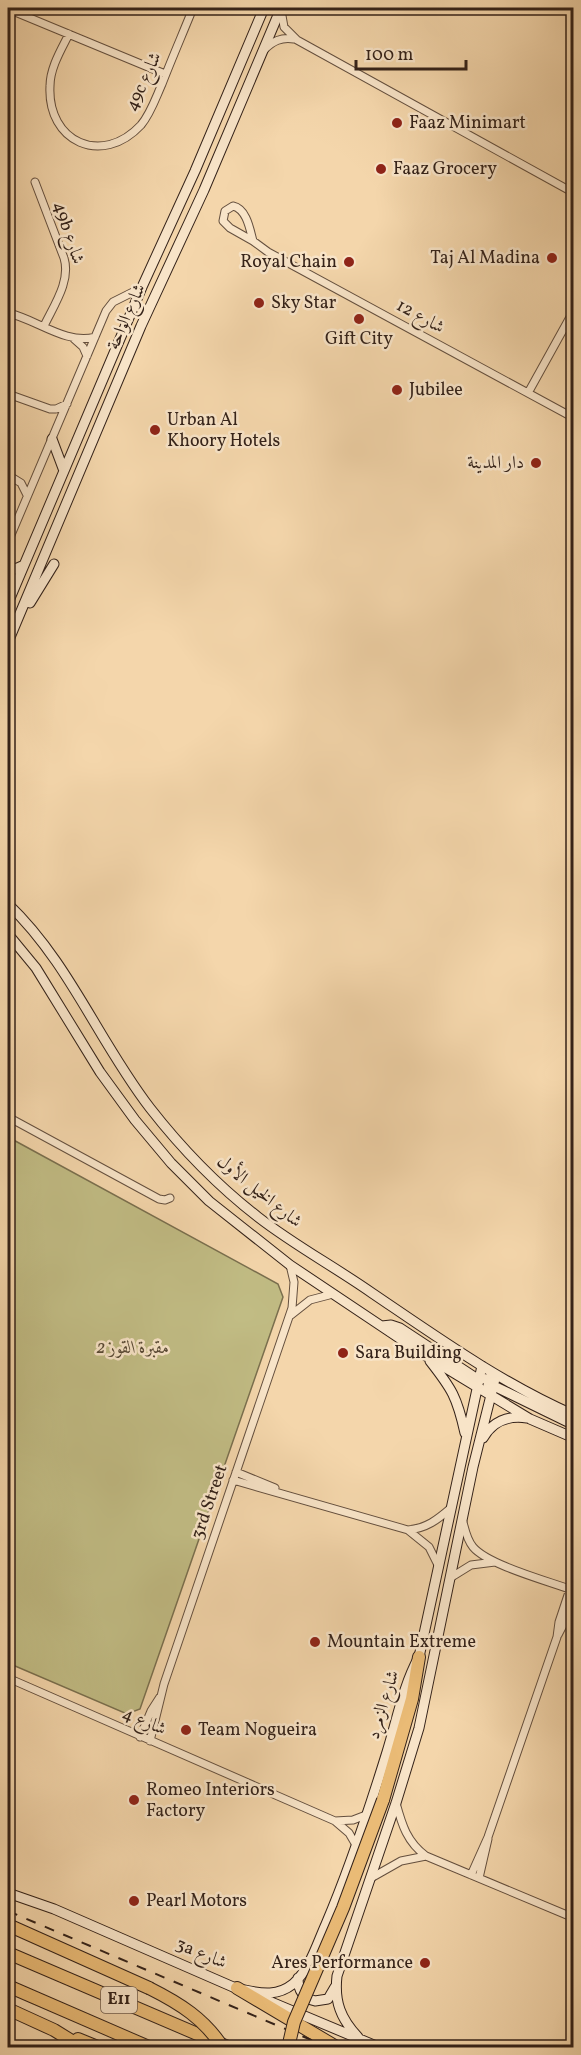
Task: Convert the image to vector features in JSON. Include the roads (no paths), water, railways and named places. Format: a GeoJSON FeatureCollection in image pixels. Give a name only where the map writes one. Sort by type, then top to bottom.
{"type":"FeatureCollection","features":[{"type":"Feature","properties":{"kind":"highway"},"geometry":{"type":"LineString","coordinates":[[288,2048],[298,2012],[343,1908],[384,1800],[409,1710],[419,1657]]}},
{"type":"Feature","properties":{"kind":"highway"},"geometry":{"type":"LineString","coordinates":[[8,1925],[174,2001],[196,2016],[215,2035],[223,2048]]}},
{"type":"Feature","properties":{"kind":"highway","name":"E11"},"geometry":{"type":"LineString","coordinates":[[8,1953],[230,2048]]}},
{"type":"Feature","properties":{"kind":"highway","name":"E11"},"geometry":{"type":"LineString","coordinates":[[8,1986],[151,2048]]}},
{"type":"Feature","properties":{"kind":"highway"},"geometry":{"type":"LineString","coordinates":[[237,1988],[338,2048]]}},
{"type":"Feature","properties":{"kind":"highway"},"geometry":{"type":"LineString","coordinates":[[8,2008],[54,2030],[100,2048]]}},
{"type":"Feature","properties":{"kind":"highway"},"geometry":{"type":"LineString","coordinates":[[54,2030],[83,2048]]}},
{"type":"Feature","properties":{"kind":"street","name":"49c شارع"},"geometry":{"type":"LineString","coordinates":[[69,34],[52,71],[50,85],[50,99],[59,126],[69,137],[82,145],[96,147],[110,145],[134,132],[149,113],[193,8]]}},
{"type":"Feature","properties":{"kind":"street","name":"شارع الواحة"},"geometry":{"type":"LineString","coordinates":[[8,603],[142,287],[186,192],[264,8]]}},
{"type":"Feature","properties":{"kind":"street"},"geometry":{"type":"LineString","coordinates":[[281,8],[284,27],[297,40],[573,193]]}},
{"type":"Feature","properties":{"kind":"street","name":"شارع الواحة"},"geometry":{"type":"LineString","coordinates":[[8,642],[141,326],[204,189],[281,8]]}},
{"type":"Feature","properties":{"kind":"street"},"geometry":{"type":"LineString","coordinates":[[564,8],[573,13]]}},
{"type":"Feature","properties":{"kind":"street"},"geometry":{"type":"LineString","coordinates":[[8,9],[165,75]]}},
{"type":"Feature","properties":{"kind":"street"},"geometry":{"type":"LineString","coordinates":[[261,54],[275,41],[286,38],[297,40]]}},
{"type":"Feature","properties":{"kind":"street","name":"49b شارع"},"geometry":{"type":"LineString","coordinates":[[35,182],[64,258],[66,271],[63,284],[44,326]]}},
{"type":"Feature","properties":{"kind":"street","name":"شارع 12"},"geometry":{"type":"LineString","coordinates":[[253,241],[244,213],[238,207],[228,208],[223,216],[226,225],[268,252],[573,418]]}},
{"type":"Feature","properties":{"kind":"street"},"geometry":{"type":"LineString","coordinates":[[8,542],[109,306],[117,299],[142,287]]}},
{"type":"Feature","properties":{"kind":"street"},"geometry":{"type":"LineString","coordinates":[[528,393],[573,310]]}},
{"type":"Feature","properties":{"kind":"street"},"geometry":{"type":"LineString","coordinates":[[10,312],[72,337],[84,339],[95,337]]}},
{"type":"Feature","properties":{"kind":"street"},"geometry":{"type":"LineString","coordinates":[[72,337],[80,343],[87,356]]}},
{"type":"Feature","properties":{"kind":"street"},"geometry":{"type":"LineString","coordinates":[[8,394],[44,408],[56,409],[67,404]]}},
{"type":"Feature","properties":{"kind":"street"},"geometry":{"type":"LineString","coordinates":[[44,408],[58,425]]}},
{"type":"Feature","properties":{"kind":"street"},"geometry":{"type":"LineString","coordinates":[[52,439],[64,471]]}},
{"type":"Feature","properties":{"kind":"street"},"geometry":{"type":"LineString","coordinates":[[17,480],[28,479],[37,473]]}},
{"type":"Feature","properties":{"kind":"street"},"geometry":{"type":"LineString","coordinates":[[8,475],[24,487],[27,495]]}},
{"type":"Feature","properties":{"kind":"street"},"geometry":{"type":"LineString","coordinates":[[14,628],[54,564]]}},
{"type":"Feature","properties":{"kind":"street"},"geometry":{"type":"LineString","coordinates":[[8,572],[24,566]]}},
{"type":"Feature","properties":{"kind":"street","name":"شارع الخيل الأول"},"geometry":{"type":"LineString","coordinates":[[8,904],[27,923],[54,958],[133,1085],[166,1128],[240,1203],[278,1232],[496,1375],[573,1415]]}},
{"type":"Feature","properties":{"kind":"street","name":"شارع الخيل الأول"},"geometry":{"type":"LineString","coordinates":[[8,934],[36,968],[100,1072],[153,1143],[209,1201],[290,1265],[426,1356],[492,1390],[530,1419],[573,1438]]}},
{"type":"Feature","properties":{"kind":"street"},"geometry":{"type":"LineString","coordinates":[[8,1117],[159,1199],[170,1198]]}},
{"type":"Feature","properties":{"kind":"street","name":"3rd Street"},"geometry":{"type":"LineString","coordinates":[[160,1697],[289,1317],[294,1291],[290,1265]]}},
{"type":"Feature","properties":{"kind":"street"},"geometry":{"type":"LineString","coordinates":[[289,1317],[310,1300],[335,1294]]}},
{"type":"Feature","properties":{"kind":"street"},"geometry":{"type":"LineString","coordinates":[[382,1326],[391,1325],[400,1328],[478,1383],[496,1375]]}},
{"type":"Feature","properties":{"kind":"street"},"geometry":{"type":"LineString","coordinates":[[426,1356],[447,1382],[457,1400],[466,1438]]}},
{"type":"Feature","properties":{"kind":"street","name":"شارع الزمرد"},"geometry":{"type":"LineString","coordinates":[[237,1988],[262,1994],[272,1993],[282,1990],[298,1978],[311,1959],[356,1845],[407,1684],[419,1657],[482,1366]]}},
{"type":"Feature","properties":{"kind":"street","name":"شارع الزمرد"},"geometry":{"type":"LineString","coordinates":[[358,2037],[340,2013],[336,1985],[339,1968],[396,1803],[419,1728],[477,1448],[496,1375]]}},
{"type":"Feature","properties":{"kind":"street"},"geometry":{"type":"LineString","coordinates":[[492,1390],[573,1425]]}},
{"type":"Feature","properties":{"kind":"street"},"geometry":{"type":"LineString","coordinates":[[477,1448],[486,1432],[500,1421],[510,1418],[530,1419]]}},
{"type":"Feature","properties":{"kind":"street"},"geometry":{"type":"LineString","coordinates":[[235,1476],[288,1495],[408,1530],[429,1547],[439,1567]]}},
{"type":"Feature","properties":{"kind":"street"},"geometry":{"type":"LineString","coordinates":[[408,1530],[434,1522],[451,1508]]}},
{"type":"Feature","properties":{"kind":"street"},"geometry":{"type":"LineString","coordinates":[[462,1519],[469,1541],[479,1553],[496,1562],[572,1590],[559,1622],[557,1637]]}},
{"type":"Feature","properties":{"kind":"street"},"geometry":{"type":"LineString","coordinates":[[450,1578],[471,1566],[496,1562]]}},
{"type":"Feature","properties":{"kind":"street"},"geometry":{"type":"LineString","coordinates":[[471,1875],[488,1837],[557,1637],[573,1604]]}},
{"type":"Feature","properties":{"kind":"street","name":"شارع 4"},"geometry":{"type":"LineString","coordinates":[[8,1677],[335,1821],[349,1833],[356,1845]]}},
{"type":"Feature","properties":{"kind":"street"},"geometry":{"type":"LineString","coordinates":[[141,1737],[151,1711],[160,1697]]}},
{"type":"Feature","properties":{"kind":"street"},"geometry":{"type":"LineString","coordinates":[[150,1741],[159,1710],[160,1697]]}},
{"type":"Feature","properties":{"kind":"street"},"geometry":{"type":"LineString","coordinates":[[396,1803],[406,1834],[412,1844],[426,1856],[573,1918]]}},
{"type":"Feature","properties":{"kind":"street"},"geometry":{"type":"LineString","coordinates":[[335,1821],[352,1820],[366,1815]]}},
{"type":"Feature","properties":{"kind":"street"},"geometry":{"type":"LineString","coordinates":[[479,1878],[488,1837]]}},
{"type":"Feature","properties":{"kind":"street"},"geometry":{"type":"LineString","coordinates":[[370,1878],[401,1861],[426,1856]]}},
{"type":"Feature","properties":{"kind":"street","name":"3a شارع"},"geometry":{"type":"LineString","coordinates":[[8,1893],[54,1909],[381,2048]]}},
{"type":"Feature","properties":{"kind":"street"},"geometry":{"type":"LineString","coordinates":[[298,1978],[303,1995],[315,2001],[328,1999],[336,1985]]}},
{"type":"Feature","properties":{"kind":"railway"},"geometry":{"type":"LineString","coordinates":[[8,1911],[330,2048]]}},
{"type":"Feature","properties":{"kind":"place","name":"Faaz Minimart"},"geometry":{"type":"Point","coordinates":[397,123]}},
{"type":"Feature","properties":{"kind":"place","name":"Faaz Grocery"},"geometry":{"type":"Point","coordinates":[381,169]}},
{"type":"Feature","properties":{"kind":"place","name":"Taj Al Madina"},"geometry":{"type":"Point","coordinates":[552,258]}},
{"type":"Feature","properties":{"kind":"place","name":"Royal Chain"},"geometry":{"type":"Point","coordinates":[349,262]}},
{"type":"Feature","properties":{"kind":"place","name":"Sky Star"},"geometry":{"type":"Point","coordinates":[259,303]}},
{"type":"Feature","properties":{"kind":"place","name":"Gift City"},"geometry":{"type":"Point","coordinates":[359,319]}},
{"type":"Feature","properties":{"kind":"place","name":"Jubilee"},"geometry":{"type":"Point","coordinates":[397,390]}},
{"type":"Feature","properties":{"kind":"place","name":"Urban Al Khoory Hotels"},"geometry":{"type":"Point","coordinates":[155,430]}},
{"type":"Feature","properties":{"kind":"place","name":"دار المدينة"},"geometry":{"type":"Point","coordinates":[536,463]}},
{"type":"Feature","properties":{"kind":"place","name":"Sara Building"},"geometry":{"type":"Point","coordinates":[343,1353]}},
{"type":"Feature","properties":{"kind":"place","name":"Mountain Extreme"},"geometry":{"type":"Point","coordinates":[315,1642]}},
{"type":"Feature","properties":{"kind":"place","name":"Team Nogueira"},"geometry":{"type":"Point","coordinates":[186,1730]}},
{"type":"Feature","properties":{"kind":"place","name":"Romeo Interiors Factory"},"geometry":{"type":"Point","coordinates":[134,1800]}},
{"type":"Feature","properties":{"kind":"place","name":"Pearl Motors"},"geometry":{"type":"Point","coordinates":[134,1901]}},
{"type":"Feature","properties":{"kind":"place","name":"Ares Performance"},"geometry":{"type":"Point","coordinates":[425,1963]}},
{"type":"Feature","properties":{"kind":"park label","name":"مقبرة القوز 2"},"geometry":{"type":"Point","coordinates":[133,1348]}}]}
